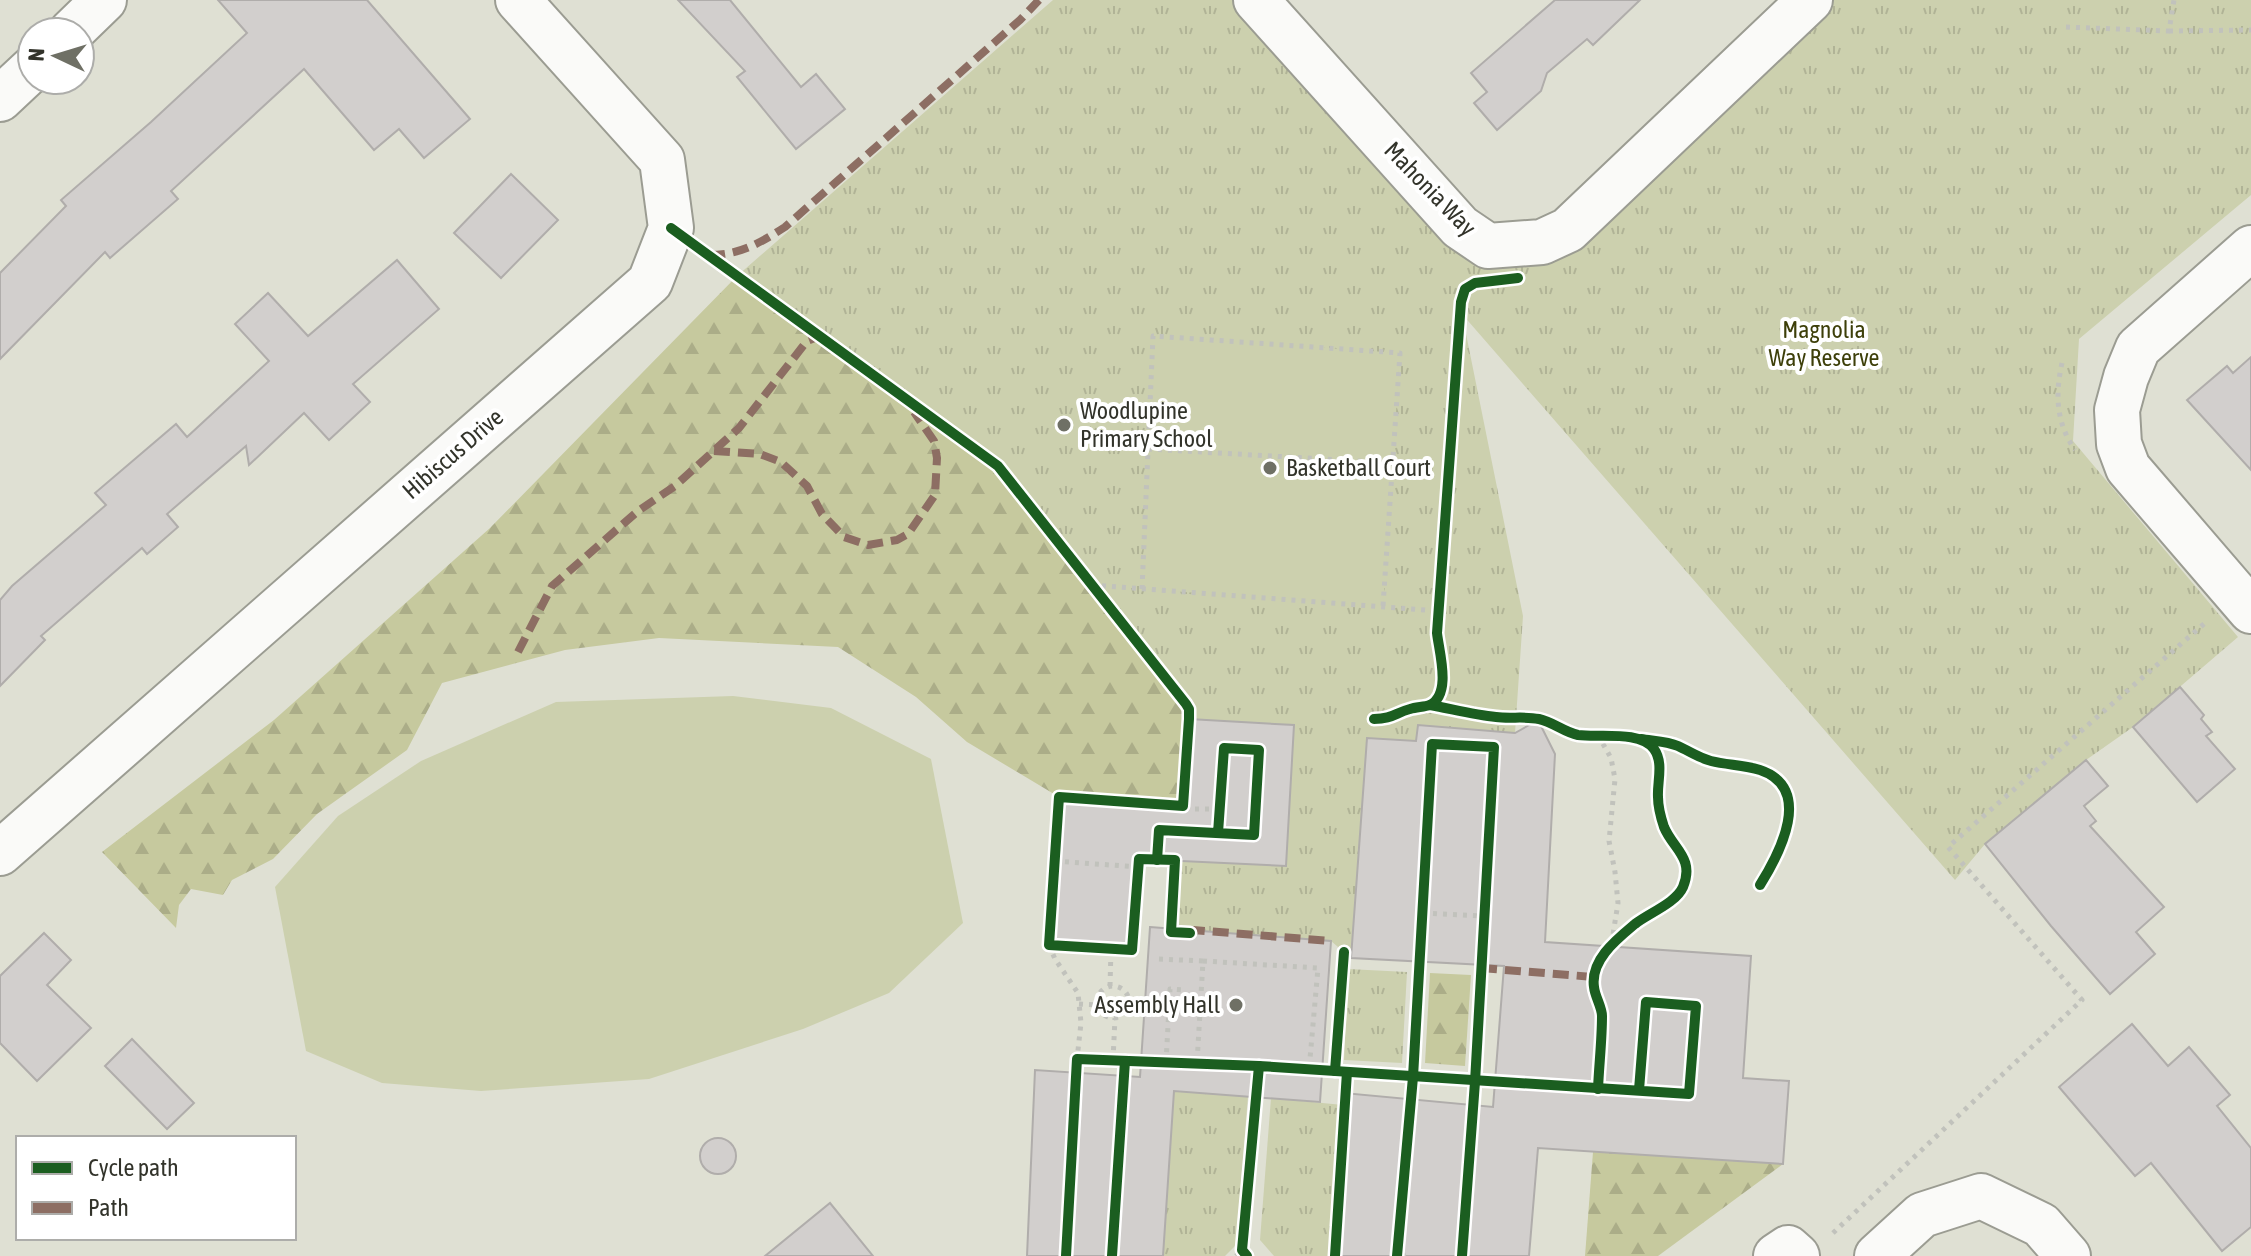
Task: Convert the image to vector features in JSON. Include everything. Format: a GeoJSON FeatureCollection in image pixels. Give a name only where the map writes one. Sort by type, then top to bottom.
{"type":"FeatureCollection","features":[{"type":"Feature","properties":{"kind":"street"},"geometry":{"type":"LineString","coordinates":[[88,16],[104,0]]}},
{"type":"Feature","properties":{"kind":"street","name":"Hibiscus Drive"},"geometry":{"type":"LineString","coordinates":[[0,853],[650,282],[671,228],[662,160],[518,0]]}},
{"type":"Feature","properties":{"kind":"street","name":"Mahonia Way"},"geometry":{"type":"LineString","coordinates":[[1256,0],[1460,227],[1488,246],[1542,242],[1568,230],[1810,0]]}},
{"type":"Feature","properties":{"kind":"street"},"geometry":{"type":"LineString","coordinates":[[0,99],[16,84]]}},
{"type":"Feature","properties":{"kind":"street"},"geometry":{"type":"LineString","coordinates":[[2244,603],[2128,468],[2119,444],[2117,410],[2138,348],[2251,248]]}},
{"type":"Feature","properties":{"kind":"street"},"geometry":{"type":"LineString","coordinates":[[1877,1256],[1922,1215],[1981,1196],[2041,1225],[2068,1256]]}},
{"type":"Feature","properties":{"kind":"street"},"geometry":{"type":"LineString","coordinates":[[1776,1256],[1788,1248],[1812,1248]]}},
{"type":"Feature","properties":{"kind":"path"},"geometry":{"type":"LineString","coordinates":[[2169,31],[2174,0]]}},
{"type":"Feature","properties":{"kind":"path"},"geometry":{"type":"LineString","coordinates":[[2066,27],[2251,30]]}},
{"type":"Feature","properties":{"kind":"path"},"geometry":{"type":"LineString","coordinates":[[1142,589],[1153,336],[1400,353],[1383,606]]}},
{"type":"Feature","properties":{"kind":"path"},"geometry":{"type":"LineString","coordinates":[[1148,449],[1394,463]]}},
{"type":"Feature","properties":{"kind":"path"},"geometry":{"type":"LineString","coordinates":[[1082,573],[1101,597]]}},
{"type":"Feature","properties":{"kind":"path"},"geometry":{"type":"LineString","coordinates":[[1092,585],[1383,606],[1438,616],[1439,595]]}},
{"type":"Feature","properties":{"kind":"path"},"geometry":{"type":"LineString","coordinates":[[1812,1248],[2082,1000],[1948,847],[2244,603]]}},
{"type":"Feature","properties":{"kind":"path"},"geometry":{"type":"LineString","coordinates":[[1593,735],[1614,735]]}},
{"type":"Feature","properties":{"kind":"path"},"geometry":{"type":"LineString","coordinates":[[1593,735],[1611,758],[1615,779],[1609,841],[1618,903],[1611,947]]}},
{"type":"Feature","properties":{"kind":"path"},"geometry":{"type":"LineString","coordinates":[[1196,793],[1195,809],[1220,809]]}},
{"type":"Feature","properties":{"kind":"path"},"geometry":{"type":"LineString","coordinates":[[1219,821],[1221,794]]}},
{"type":"Feature","properties":{"kind":"path"},"geometry":{"type":"LineString","coordinates":[[1054,875],[1056,845]]}},
{"type":"Feature","properties":{"kind":"path"},"geometry":{"type":"LineString","coordinates":[[1137,881],[1139,859],[1148,859]]}},
{"type":"Feature","properties":{"kind":"path"},"geometry":{"type":"LineString","coordinates":[[1055,861],[1138,867]]}},
{"type":"Feature","properties":{"kind":"path"},"geometry":{"type":"LineString","coordinates":[[1422,925],[1423,897]]}},
{"type":"Feature","properties":{"kind":"path"},"geometry":{"type":"LineString","coordinates":[[1483,929],[1485,901]]}},
{"type":"Feature","properties":{"kind":"path"},"geometry":{"type":"LineString","coordinates":[[1423,913],[1484,916]]}},
{"type":"Feature","properties":{"kind":"path"},"geometry":{"type":"LineString","coordinates":[[1050,931],[1049,945],[1055,959],[1078,993],[1081,1023],[1095,1059]]}},
{"type":"Feature","properties":{"kind":"path"},"geometry":{"type":"LineString","coordinates":[[1602,956],[1620,936]]}},
{"type":"Feature","properties":{"kind":"path"},"geometry":{"type":"LineString","coordinates":[[1049,945],[1065,946]]}},
{"type":"Feature","properties":{"kind":"path"},"geometry":{"type":"LineString","coordinates":[[1095,948],[1116,949],[1110,986]]}},
{"type":"Feature","properties":{"kind":"path"},"geometry":{"type":"LineString","coordinates":[[1159,959],[1318,968],[1309,1070]]}},
{"type":"Feature","properties":{"kind":"path"},"geometry":{"type":"LineString","coordinates":[[1197,1063],[1203,961]]}},
{"type":"Feature","properties":{"kind":"path"},"geometry":{"type":"LineString","coordinates":[[1076,1074],[1095,1059],[1115,1018],[1125,1013],[1130,1004],[1128,993],[1120,986],[1110,986],[1098,995],[1097,1005],[1104,1015],[1115,1018]]}},
{"type":"Feature","properties":{"kind":"path"},"geometry":{"type":"LineString","coordinates":[[1166,1062],[1170,989],[1184,990]]}},
{"type":"Feature","properties":{"kind":"path"},"geometry":{"type":"LineString","coordinates":[[1079,1004],[1097,1005]]}},
{"type":"Feature","properties":{"kind":"path"},"geometry":{"type":"LineString","coordinates":[[1095,1059],[1125,1061]]}},
{"type":"Feature","properties":{"kind":"path"},"geometry":{"type":"LineString","coordinates":[[1152,1062],[1212,1064]]}},
{"type":"Feature","properties":{"kind":"path"},"geometry":{"type":"LineString","coordinates":[[1297,1069],[1322,1070]]}},
{"type":"Feature","properties":{"kind":"path"},"geometry":{"type":"LineString","coordinates":[[1242,1254],[1243,1235]]}},
{"type":"Feature","properties":{"kind":"path"},"geometry":{"type":"LineString","coordinates":[[1398,1242],[1406,1256]]}},
{"type":"Feature","properties":{"kind":"green space","name":"Magnolia Way Reserve"},"geometry":{"type":"Polygon","coordinates":[[[1053,0],[1271,0],[1488,232],[1568,230],[1833,0],[2251,0],[2251,195],[2079,339],[2073,441],[2238,637],[2133,727],[2086,760],[1985,844],[1955,880],[1462,314],[1523,616],[1515,733],[1418,725],[1416,741],[1367,738],[1351,958],[1331,941],[1171,932],[1175,860],[1286,866],[1294,726],[1189,719],[1189,709],[998,466],[737,276],[1053,0]]]}},
{"type":"Feature","properties":{"kind":"green space"},"geometry":{"type":"Polygon","coordinates":[[[737,276],[998,466],[1189,709],[1183,806],[1059,797],[967,742],[916,697],[838,647],[659,638],[565,650],[442,683],[407,750],[317,814],[273,859],[232,880],[223,895],[191,889],[179,905],[176,928],[102,852],[274,720],[490,528],[737,276]]]}},
{"type":"Feature","properties":{"kind":"green space","name":"Basketball Court"},"geometry":{"type":"Polygon","coordinates":[[[1153,336],[1400,353],[1383,606],[1142,589],[1153,336]]]}},
{"type":"Feature","properties":{"kind":"green space"},"geometry":{"type":"Polygon","coordinates":[[[733,696],[831,708],[931,759],[963,923],[889,993],[803,1029],[649,1079],[481,1091],[382,1083],[306,1051],[275,887],[338,816],[421,761],[556,702],[733,696]]]}},
{"type":"Feature","properties":{"kind":"green space"},"geometry":{"type":"Polygon","coordinates":[[[1348,969],[1407,972],[1402,1063],[1344,1060],[1348,969]]]}},
{"type":"Feature","properties":{"kind":"green space"},"geometry":{"type":"Polygon","coordinates":[[[1430,973],[1471,975],[1465,1066],[1425,1063],[1430,973]]]}},
{"type":"Feature","properties":{"kind":"green space"},"geometry":{"type":"Polygon","coordinates":[[[1174,1090],[1248,1096],[1236,1245],[1225,1256],[1163,1256],[1174,1090]]]}},
{"type":"Feature","properties":{"kind":"green space"},"geometry":{"type":"Polygon","coordinates":[[[1271,1098],[1343,1105],[1330,1256],[1274,1256],[1260,1240],[1271,1098]]]}},
{"type":"Feature","properties":{"kind":"green space"},"geometry":{"type":"Polygon","coordinates":[[[1593,1152],[1783,1164],[1658,1256],[1585,1256],[1593,1152]]]}},
{"type":"Feature","properties":{"kind":"building"},"geometry":{"type":"Polygon","coordinates":[[[218,0],[367,0],[470,119],[424,158],[399,129],[374,150],[304,69],[171,191],[178,199],[110,258],[105,252],[0,359],[0,273],[66,206],[61,200],[247,33],[218,0]]]}},
{"type":"Feature","properties":{"kind":"building"},"geometry":{"type":"Polygon","coordinates":[[[678,0],[730,0],[801,87],[816,74],[845,109],[796,149],[737,77],[745,71],[678,0]]]}},
{"type":"Feature","properties":{"kind":"building"},"geometry":{"type":"Polygon","coordinates":[[[1555,0],[1640,0],[1593,45],[1587,39],[1547,73],[1541,91],[1497,130],[1474,103],[1487,92],[1471,73],[1555,0]]]}},
{"type":"Feature","properties":{"kind":"building"},"geometry":{"type":"Polygon","coordinates":[[[511,174],[558,220],[501,278],[454,233],[511,174]]]}},
{"type":"Feature","properties":{"kind":"building"},"geometry":{"type":"Polygon","coordinates":[[[397,260],[439,309],[353,384],[370,402],[329,440],[304,413],[249,465],[246,446],[167,514],[178,527],[147,554],[142,548],[41,636],[45,640],[0,686],[0,600],[12,586],[106,505],[95,493],[176,424],[187,437],[269,361],[235,324],[268,293],[308,336],[397,260]]]}},
{"type":"Feature","properties":{"kind":"building"},"geometry":{"type":"Polygon","coordinates":[[[2251,357],[2251,470],[2187,400],[2227,366],[2233,373],[2251,357]]]}},
{"type":"Feature","properties":{"kind":"building"},"geometry":{"type":"Polygon","coordinates":[[[2180,687],[2204,715],[2201,719],[2212,732],[2206,736],[2235,769],[2197,802],[2133,727],[2180,687]]]}},
{"type":"Feature","properties":{"kind":"building"},"geometry":{"type":"Polygon","coordinates":[[[1189,719],[1294,725],[1286,866],[1139,859],[1132,950],[1049,945],[1059,797],[1183,806],[1189,719]]]}},
{"type":"Feature","properties":{"kind":"building"},"geometry":{"type":"Polygon","coordinates":[[[1538,720],[1555,754],[1545,942],[1751,956],[1743,1078],[1789,1081],[1783,1164],[1538,1148],[1529,1256],[1330,1256],[1344,1093],[1493,1107],[1504,966],[1351,958],[1367,738],[1416,741],[1418,725],[1515,733],[1538,720]]]}},
{"type":"Feature","properties":{"kind":"building"},"geometry":{"type":"Polygon","coordinates":[[[2086,760],[2108,786],[2084,806],[2096,821],[2090,826],[2164,907],[2136,932],[2155,954],[2110,994],[1985,844],[2086,760]]]}},
{"type":"Feature","properties":{"kind":"building"},"geometry":{"type":"Polygon","coordinates":[[[1150,927],[1331,941],[1320,1102],[1174,1091],[1163,1256],[1027,1256],[1035,1070],[1140,1077],[1150,927]]]}},
{"type":"Feature","properties":{"kind":"building"},"geometry":{"type":"Polygon","coordinates":[[[44,933],[71,960],[47,985],[91,1028],[37,1081],[0,1043],[0,976],[44,933]]]}},
{"type":"Feature","properties":{"kind":"building"},"geometry":{"type":"Polygon","coordinates":[[[2132,1024],[2168,1066],[2189,1047],[2230,1095],[2217,1106],[2251,1148],[2251,1227],[2222,1251],[2151,1163],[2135,1176],[2059,1087],[2132,1024]]]}},
{"type":"Feature","properties":{"kind":"building"},"geometry":{"type":"Polygon","coordinates":[[[132,1039],[194,1103],[167,1129],[105,1066],[132,1039]]]}},
{"type":"Feature","properties":{"kind":"building"},"geometry":{"type":"Polygon","coordinates":[[[718,1138],[731,1143],[736,1156],[731,1169],[718,1174],[705,1169],[700,1156],[705,1143],[718,1138]]]}},
{"type":"Feature","properties":{"kind":"building"},"geometry":{"type":"Polygon","coordinates":[[[830,1203],[873,1256],[765,1256],[830,1203]]]}},
{"type":"Feature","properties":{"kind":"marked path"},"geometry":{"type":"LineString","coordinates":[[709,255],[749,247],[785,227],[1039,0]]}},
{"type":"Feature","properties":{"kind":"marked path"},"geometry":{"type":"LineString","coordinates":[[518,652],[552,586],[638,511],[675,486],[739,428],[807,341],[820,336]]}},
{"type":"Feature","properties":{"kind":"marked path"},"geometry":{"type":"LineString","coordinates":[[714,451],[760,454],[781,462],[807,486],[822,514],[844,537],[868,545],[897,540],[908,534],[935,495],[937,458],[934,441],[914,412]]}},
{"type":"Feature","properties":{"kind":"marked path"},"geometry":{"type":"LineString","coordinates":[[1190,933],[1193,930],[1331,941]]}},
{"type":"Feature","properties":{"kind":"marked path"},"geometry":{"type":"LineString","coordinates":[[1481,968],[1594,977]]}},
{"type":"Feature","properties":{"kind":"cycle path"},"geometry":{"type":"LineString","coordinates":[[671,228],[998,466],[1186,704],[1189,719],[1183,806],[1059,797],[1049,945],[1132,950],[1139,859],[1175,860],[1171,932],[1190,933]]}},
{"type":"Feature","properties":{"kind":"cycle path"},"geometry":{"type":"LineString","coordinates":[[1374,719],[1430,705],[1441,692],[1437,633],[1461,302],[1465,289],[1475,283],[1518,278]]}},
{"type":"Feature","properties":{"kind":"cycle path"},"geometry":{"type":"LineString","coordinates":[[1430,705],[1501,718],[1539,719],[1578,735],[1639,739],[1648,743],[1657,754],[1661,816],[1668,835],[1685,861],[1686,877],[1680,893],[1620,936],[1596,968],[1594,987],[1602,1016],[1598,1089]]}},
{"type":"Feature","properties":{"kind":"cycle path"},"geometry":{"type":"LineString","coordinates":[[1641,739],[1674,744],[1707,760],[1760,770],[1776,779],[1786,791],[1788,822],[1776,856],[1760,885]]}},
{"type":"Feature","properties":{"kind":"cycle path"},"geometry":{"type":"LineString","coordinates":[[1397,1256],[1413,1077],[1432,744],[1494,747],[1462,1256]]}},
{"type":"Feature","properties":{"kind":"cycle path"},"geometry":{"type":"LineString","coordinates":[[1157,860],[1159,830],[1254,835],[1259,750],[1224,748],[1218,833]]}},
{"type":"Feature","properties":{"kind":"cycle path"},"geometry":{"type":"LineString","coordinates":[[1335,1071],[1344,952]]}},
{"type":"Feature","properties":{"kind":"cycle path"},"geometry":{"type":"LineString","coordinates":[[1247,1256],[1242,1250],[1259,1066],[1689,1094],[1696,1006],[1646,1002],[1639,1090]]}},
{"type":"Feature","properties":{"kind":"cycle path"},"geometry":{"type":"LineString","coordinates":[[1066,1256],[1077,1059],[1259,1066]]}},
{"type":"Feature","properties":{"kind":"cycle path"},"geometry":{"type":"LineString","coordinates":[[1112,1256],[1125,1061]]}},
{"type":"Feature","properties":{"kind":"cycle path"},"geometry":{"type":"LineString","coordinates":[[1335,1256],[1347,1072]]}},
{"type":"Feature","properties":{"kind":"place","name":"Woodlupine Primary School"},"geometry":{"type":"Point","coordinates":[1064,425]}},
{"type":"Feature","properties":{"kind":"place","name":"Basketball Court"},"geometry":{"type":"Point","coordinates":[1270,468]}},
{"type":"Feature","properties":{"kind":"place","name":"Assembly Hall"},"geometry":{"type":"Point","coordinates":[1236,1005]}}]}
